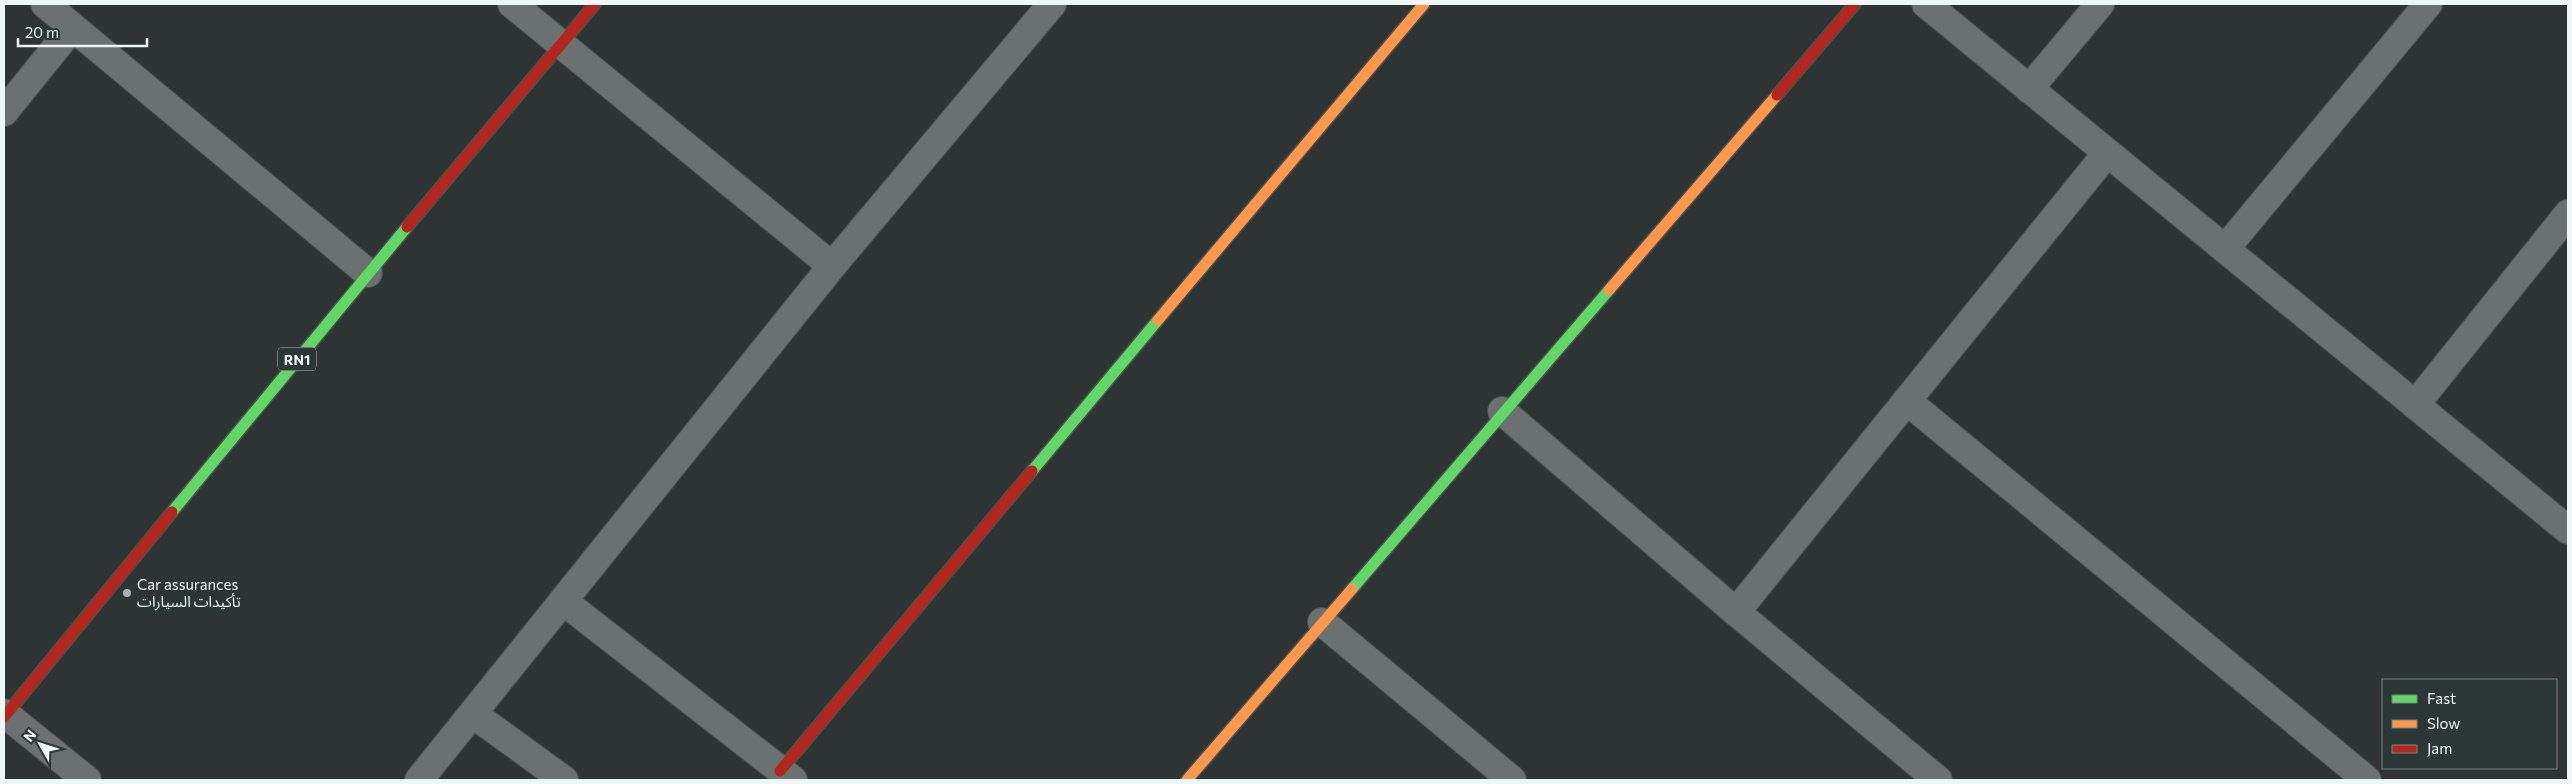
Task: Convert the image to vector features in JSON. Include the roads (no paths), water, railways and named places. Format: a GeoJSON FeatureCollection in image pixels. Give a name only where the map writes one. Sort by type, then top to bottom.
{"type":"FeatureCollection","features":[{"type":"Feature","properties":{"kind":"main road","name":"RN1"},"geometry":{"type":"LineString","coordinates":[[4,715],[368,273],[595,4]]}},
{"type":"Feature","properties":{"kind":"main road"},"geometry":{"type":"LineString","coordinates":[[786,776],[1424,4]]}},
{"type":"Feature","properties":{"kind":"main road"},"geometry":{"type":"LineString","coordinates":[[1186,780],[1502,411],[1855,4]]}},
{"type":"Feature","properties":{"kind":"street"},"geometry":{"type":"LineString","coordinates":[[45,4],[368,273]]}},
{"type":"Feature","properties":{"kind":"street"},"geometry":{"type":"LineString","coordinates":[[512,4],[832,266]]}},
{"type":"Feature","properties":{"kind":"street"},"geometry":{"type":"LineString","coordinates":[[419,780],[832,266],[1052,4]]}},
{"type":"Feature","properties":{"kind":"street"},"geometry":{"type":"LineString","coordinates":[[1926,4],[2568,530]]}},
{"type":"Feature","properties":{"kind":"street"},"geometry":{"type":"LineString","coordinates":[[2029,89],[2100,4]]}},
{"type":"Feature","properties":{"kind":"street"},"geometry":{"type":"LineString","coordinates":[[2225,249],[2428,4]]}},
{"type":"Feature","properties":{"kind":"street"},"geometry":{"type":"LineString","coordinates":[[4,112],[72,28]]}},
{"type":"Feature","properties":{"kind":"street"},"geometry":{"type":"LineString","coordinates":[[1736,612],[2107,153]]}},
{"type":"Feature","properties":{"kind":"street"},"geometry":{"type":"LineString","coordinates":[[2415,405],[2568,214]]}},
{"type":"Feature","properties":{"kind":"street"},"geometry":{"type":"LineString","coordinates":[[1907,401],[2366,780]]}},
{"type":"Feature","properties":{"kind":"street"},"geometry":{"type":"LineString","coordinates":[[1502,411],[1736,612],[1938,780]]}},
{"type":"Feature","properties":{"kind":"street"},"geometry":{"type":"LineString","coordinates":[[563,601],[786,776]]}},
{"type":"Feature","properties":{"kind":"street"},"geometry":{"type":"LineString","coordinates":[[1322,622],[1512,780]]}},
{"type":"Feature","properties":{"kind":"street"},"geometry":{"type":"LineString","coordinates":[[472,714],[561,779]]}},
{"type":"Feature","properties":{"kind":"street"},"geometry":{"type":"LineString","coordinates":[[4,715],[87,780]]}},
{"type":"Feature","properties":{"kind":"place","name":"Car assurances تأكيدات السيارات"},"geometry":{"type":"Point","coordinates":[127,593]}}]}
